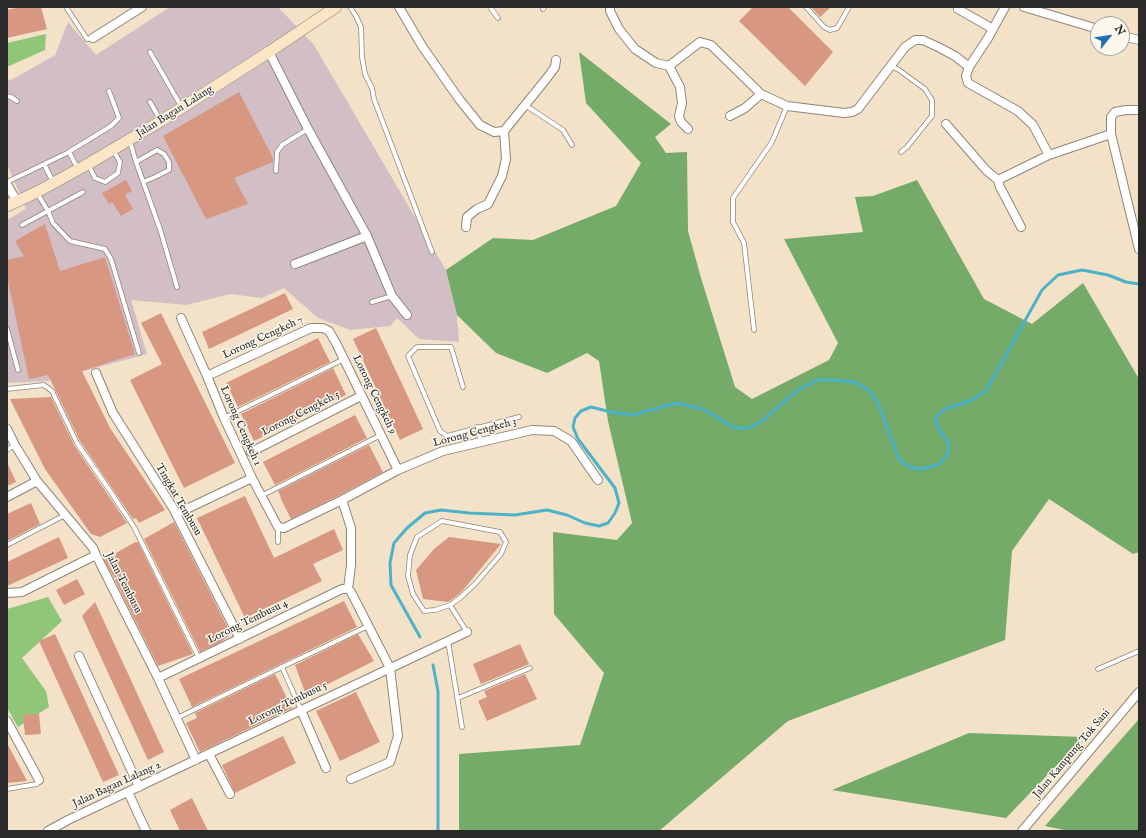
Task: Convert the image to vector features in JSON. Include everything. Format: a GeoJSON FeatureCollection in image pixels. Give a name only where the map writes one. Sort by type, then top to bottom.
{"type":"FeatureCollection","features":[{"type":"Feature","properties":{"kind":"main road","name":"Jalan Bagan Lalang"},"geometry":{"type":"LineString","coordinates":[[7,206],[37,192],[161,122],[334,8]]}},
{"type":"Feature","properties":{"kind":"street"},"geometry":{"type":"LineString","coordinates":[[93,38],[142,7]]}},
{"type":"Feature","properties":{"kind":"street"},"geometry":{"type":"LineString","coordinates":[[399,7],[422,46],[458,99],[480,125],[494,132],[504,130],[547,78],[555,67],[556,60]]}},
{"type":"Feature","properties":{"kind":"street"},"geometry":{"type":"LineString","coordinates":[[610,7],[610,11],[619,29],[635,49],[656,63],[669,66],[680,87],[682,103],[678,116],[681,122],[688,129]]}},
{"type":"Feature","properties":{"kind":"street"},"geometry":{"type":"LineString","coordinates":[[1005,7],[969,67],[966,76],[968,83],[1018,111],[1032,125],[1049,155]]}},
{"type":"Feature","properties":{"kind":"street"},"geometry":{"type":"LineString","coordinates":[[1024,7],[1090,28]]}},
{"type":"Feature","properties":{"kind":"street"},"geometry":{"type":"LineString","coordinates":[[958,9],[992,29]]}},
{"type":"Feature","properties":{"kind":"street"},"geometry":{"type":"LineString","coordinates":[[669,66],[700,42],[711,45],[761,94],[787,106],[844,113],[852,112],[858,109],[905,47],[914,40],[923,40],[940,48],[955,56],[969,67]]}},
{"type":"Feature","properties":{"kind":"street"},"geometry":{"type":"LineString","coordinates":[[269,52],[308,129],[367,236],[392,296],[407,315]]}},
{"type":"Feature","properties":{"kind":"street"},"geometry":{"type":"LineString","coordinates":[[730,116],[745,108],[761,94]]}},
{"type":"Feature","properties":{"kind":"street"},"geometry":{"type":"LineString","coordinates":[[1139,110],[1115,112],[1111,117],[1111,134],[1139,249]]}},
{"type":"Feature","properties":{"kind":"street"},"geometry":{"type":"LineString","coordinates":[[946,124],[986,170],[998,180],[1000,187],[1021,227]]}},
{"type":"Feature","properties":{"kind":"street"},"geometry":{"type":"LineString","coordinates":[[466,227],[467,217],[476,209],[488,204],[502,176],[506,159],[504,130]]}},
{"type":"Feature","properties":{"kind":"street"},"geometry":{"type":"LineString","coordinates":[[998,180],[1049,155],[1111,134]]}},
{"type":"Feature","properties":{"kind":"street"},"geometry":{"type":"LineString","coordinates":[[7,183],[17,202]]}},
{"type":"Feature","properties":{"kind":"street"},"geometry":{"type":"LineString","coordinates":[[295,264],[367,236]]}},
{"type":"Feature","properties":{"kind":"street","name":"Lorong Cengkeh 1"},"geometry":{"type":"LineString","coordinates":[[181,318],[224,418],[252,478],[278,527]]}},
{"type":"Feature","properties":{"kind":"street","name":"Lorong Cengkeh 7"},"geometry":{"type":"LineString","coordinates":[[207,376],[311,328],[323,328],[329,331]]}},
{"type":"Feature","properties":{"kind":"street","name":"Lorong Cengkeh 9"},"geometry":{"type":"LineString","coordinates":[[329,331],[398,470]]}},
{"type":"Feature","properties":{"kind":"street","name":"Tingkat Tembusu"},"geometry":{"type":"LineString","coordinates":[[96,373],[113,413],[176,514],[240,638]]}},
{"type":"Feature","properties":{"kind":"street","name":"Lorong Cengkeh 5"},"geometry":{"type":"LineString","coordinates":[[251,452],[361,396]]}},
{"type":"Feature","properties":{"kind":"street","name":"Jalan Tembusu"},"geometry":{"type":"LineString","coordinates":[[7,429],[37,481],[93,548],[158,678],[196,760]]}},
{"type":"Feature","properties":{"kind":"street","name":"Lorong Cengkeh 3"},"geometry":{"type":"LineString","coordinates":[[278,527],[284,528],[342,500],[398,470],[443,451],[532,430],[554,431],[572,441],[598,480]]}},
{"type":"Feature","properties":{"kind":"street"},"geometry":{"type":"LineString","coordinates":[[176,514],[252,478]]}},
{"type":"Feature","properties":{"kind":"street"},"geometry":{"type":"LineString","coordinates":[[7,496],[37,481]]}},
{"type":"Feature","properties":{"kind":"street"},"geometry":{"type":"LineString","coordinates":[[342,500],[351,528],[351,565],[348,589],[352,592],[390,668],[398,736],[390,762],[351,779]]}},
{"type":"Feature","properties":{"kind":"street"},"geometry":{"type":"LineString","coordinates":[[7,593],[22,592],[96,555]]}},
{"type":"Feature","properties":{"kind":"street","name":"Lorong Tembusu 4"},"geometry":{"type":"LineString","coordinates":[[158,678],[342,589],[348,589]]}},
{"type":"Feature","properties":{"kind":"street","name":"Lorong Tembusu 5"},"geometry":{"type":"LineString","coordinates":[[196,760],[466,632]]}},
{"type":"Feature","properties":{"kind":"street"},"geometry":{"type":"LineString","coordinates":[[79,656],[139,787]]}},
{"type":"Feature","properties":{"kind":"street","name":"Jalan Kampung Tok Sani"},"geometry":{"type":"LineString","coordinates":[[1022,831],[1139,692]]}},
{"type":"Feature","properties":{"kind":"street"},"geometry":{"type":"LineString","coordinates":[[301,710],[326,768]]}},
{"type":"Feature","properties":{"kind":"street"},"geometry":{"type":"LineString","coordinates":[[7,721],[39,780]]}},
{"type":"Feature","properties":{"kind":"street"},"geometry":{"type":"LineString","coordinates":[[209,754],[230,794]]}},
{"type":"Feature","properties":{"kind":"street","name":"Jalan Bagan Lalang 2"},"geometry":{"type":"LineString","coordinates":[[48,831],[196,760]]}},
{"type":"Feature","properties":{"kind":"street"},"geometry":{"type":"LineString","coordinates":[[128,792],[146,831]]}},
{"type":"Feature","properties":{"kind":"lane"},"geometry":{"type":"LineString","coordinates":[[66,7],[87,39],[93,38]]}},
{"type":"Feature","properties":{"kind":"lane"},"geometry":{"type":"LineString","coordinates":[[350,7],[361,27],[362,57],[365,74],[372,88],[374,99],[432,252]]}},
{"type":"Feature","properties":{"kind":"lane"},"geometry":{"type":"LineString","coordinates":[[490,7],[498,18]]}},
{"type":"Feature","properties":{"kind":"lane"},"geometry":{"type":"LineString","coordinates":[[806,7],[824,27],[830,30],[836,28],[840,23],[848,7]]}},
{"type":"Feature","properties":{"kind":"lane"},"geometry":{"type":"LineString","coordinates":[[150,52],[182,108]]}},
{"type":"Feature","properties":{"kind":"lane"},"geometry":{"type":"LineString","coordinates":[[891,66],[925,89],[932,100],[932,116],[907,147],[901,152]]}},
{"type":"Feature","properties":{"kind":"lane"},"geometry":{"type":"LineString","coordinates":[[7,183],[69,152],[111,126],[118,118],[109,91]]}},
{"type":"Feature","properties":{"kind":"lane"},"geometry":{"type":"LineString","coordinates":[[7,96],[17,101]]}},
{"type":"Feature","properties":{"kind":"lane"},"geometry":{"type":"LineString","coordinates":[[150,102],[161,122]]}},
{"type":"Feature","properties":{"kind":"lane"},"geometry":{"type":"LineString","coordinates":[[525,104],[563,130],[572,146]]}},
{"type":"Feature","properties":{"kind":"lane"},"geometry":{"type":"LineString","coordinates":[[754,330],[744,243],[733,222],[733,198],[772,142],[787,106]]}},
{"type":"Feature","properties":{"kind":"lane"},"geometry":{"type":"LineString","coordinates":[[276,171],[277,152],[282,145],[308,129]]}},
{"type":"Feature","properties":{"kind":"lane"},"geometry":{"type":"LineString","coordinates":[[130,140],[136,162],[160,229],[177,287]]}},
{"type":"Feature","properties":{"kind":"lane"},"geometry":{"type":"LineString","coordinates":[[88,164],[96,178],[105,182],[118,174],[120,162],[113,150]]}},
{"type":"Feature","properties":{"kind":"lane"},"geometry":{"type":"LineString","coordinates":[[136,162],[157,150],[164,154],[169,162],[169,170],[143,182]]}},
{"type":"Feature","properties":{"kind":"lane"},"geometry":{"type":"LineString","coordinates":[[69,152],[78,169]]}},
{"type":"Feature","properties":{"kind":"lane"},"geometry":{"type":"LineString","coordinates":[[44,164],[53,182]]}},
{"type":"Feature","properties":{"kind":"lane"},"geometry":{"type":"LineString","coordinates":[[37,192],[53,223],[70,241],[105,249],[111,260],[139,354]]}},
{"type":"Feature","properties":{"kind":"lane"},"geometry":{"type":"LineString","coordinates":[[22,225],[83,192]]}},
{"type":"Feature","properties":{"kind":"lane"},"geometry":{"type":"LineString","coordinates":[[372,302],[392,296]]}},
{"type":"Feature","properties":{"kind":"lane"},"geometry":{"type":"LineString","coordinates":[[7,329],[18,370]]}},
{"type":"Feature","properties":{"kind":"lane"},"geometry":{"type":"LineString","coordinates":[[463,387],[451,347],[417,347],[408,356],[440,431],[447,436],[519,417]]}},
{"type":"Feature","properties":{"kind":"lane"},"geometry":{"type":"LineString","coordinates":[[224,418],[344,359]]}},
{"type":"Feature","properties":{"kind":"lane"},"geometry":{"type":"LineString","coordinates":[[7,389],[44,385],[52,391],[77,443],[134,527],[199,658]]}},
{"type":"Feature","properties":{"kind":"lane"},"geometry":{"type":"LineString","coordinates":[[477,427],[481,442]]}},
{"type":"Feature","properties":{"kind":"lane"},"geometry":{"type":"LineString","coordinates":[[261,496],[381,434]]}},
{"type":"Feature","properties":{"kind":"lane"},"geometry":{"type":"LineString","coordinates":[[7,450],[16,445]]}},
{"type":"Feature","properties":{"kind":"lane"},"geometry":{"type":"LineString","coordinates":[[7,545],[65,515]]}},
{"type":"Feature","properties":{"kind":"lane"},"geometry":{"type":"LineString","coordinates":[[442,521],[500,532],[506,542],[501,554],[475,584],[460,598],[450,604],[436,610],[424,611],[413,594],[408,576],[410,555],[417,537],[442,521]]}},
{"type":"Feature","properties":{"kind":"lane","name":"Lorong Cengkeh 1"},"geometry":{"type":"LineString","coordinates":[[278,527],[278,542]]}},
{"type":"Feature","properties":{"kind":"lane"},"geometry":{"type":"LineString","coordinates":[[450,604],[466,632]]}},
{"type":"Feature","properties":{"kind":"lane"},"geometry":{"type":"LineString","coordinates":[[176,718],[368,626]]}},
{"type":"Feature","properties":{"kind":"lane"},"geometry":{"type":"LineString","coordinates":[[447,640],[462,727]]}},
{"type":"Feature","properties":{"kind":"lane"},"geometry":{"type":"LineString","coordinates":[[1098,669],[1139,651]]}},
{"type":"Feature","properties":{"kind":"lane"},"geometry":{"type":"LineString","coordinates":[[282,666],[301,710]]}},
{"type":"Feature","properties":{"kind":"lane"},"geometry":{"type":"LineString","coordinates":[[458,698],[530,668]]}},
{"type":"Feature","properties":{"kind":"lane"},"geometry":{"type":"LineString","coordinates":[[7,789],[37,784],[39,780]]}},
{"type":"Feature","properties":{"kind":"shaded area"},"geometry":{"type":"Polygon","coordinates":[[[170,7],[278,7],[314,45],[446,270],[457,315],[459,342],[419,339],[397,318],[390,326],[350,330],[318,318],[284,288],[262,298],[230,294],[186,305],[131,300],[147,354],[47,381],[7,383],[7,220],[26,209],[7,164],[7,81],[55,55],[68,22],[96,55],[170,7]]]}},
{"type":"Feature","properties":{"kind":"green space"},"geometry":{"type":"Polygon","coordinates":[[[46,34],[45,50],[7,67],[7,43],[46,34]]]}},
{"type":"Feature","properties":{"kind":"green space"},"geometry":{"type":"Polygon","coordinates":[[[579,52],[671,124],[655,137],[666,153],[687,152],[688,231],[735,387],[752,399],[829,360],[838,343],[784,239],[863,232],[855,197],[873,196],[917,180],[984,299],[1032,324],[1083,283],[1139,379],[1139,552],[1133,554],[1049,499],[1012,551],[1005,640],[788,721],[659,831],[459,831],[459,754],[580,745],[604,673],[554,614],[553,532],[617,540],[632,523],[608,421],[599,361],[587,353],[547,373],[496,353],[457,315],[446,270],[493,238],[533,240],[616,206],[641,163],[586,103],[579,52]]]}},
{"type":"Feature","properties":{"kind":"green space"},"geometry":{"type":"Polygon","coordinates":[[[48,597],[62,621],[22,658],[46,691],[49,707],[18,727],[7,708],[7,609],[48,597]]]}},
{"type":"Feature","properties":{"kind":"green space"},"geometry":{"type":"Polygon","coordinates":[[[1139,719],[1139,831],[1069,831],[1045,826],[1139,719]]]}},
{"type":"Feature","properties":{"kind":"green space"},"geometry":{"type":"Polygon","coordinates":[[[969,733],[1084,737],[1006,818],[832,790],[969,733]]]}},
{"type":"Feature","properties":{"kind":"building"},"geometry":{"type":"Polygon","coordinates":[[[20,7],[41,7],[47,29],[7,38],[7,10],[20,7]]]}},
{"type":"Feature","properties":{"kind":"building"},"geometry":{"type":"Polygon","coordinates":[[[753,7],[788,7],[833,52],[805,86],[739,21],[753,7]]]}},
{"type":"Feature","properties":{"kind":"building"},"geometry":{"type":"Polygon","coordinates":[[[811,7],[831,7],[820,17],[811,7]]]}},
{"type":"Feature","properties":{"kind":"building"},"geometry":{"type":"Polygon","coordinates":[[[239,92],[273,158],[273,162],[234,178],[248,204],[206,219],[163,136],[239,92]]]}},
{"type":"Feature","properties":{"kind":"building"},"geometry":{"type":"Polygon","coordinates":[[[126,180],[132,191],[125,195],[133,209],[121,216],[112,202],[109,204],[102,193],[126,180]]]}},
{"type":"Feature","properties":{"kind":"building"},"geometry":{"type":"Polygon","coordinates":[[[45,224],[60,271],[105,257],[135,354],[82,371],[110,428],[165,510],[139,523],[136,518],[133,519],[80,441],[48,375],[29,379],[7,277],[7,260],[24,256],[15,241],[45,224]]]}},
{"type":"Feature","properties":{"kind":"building"},"geometry":{"type":"Polygon","coordinates":[[[285,293],[293,309],[209,349],[202,332],[285,293]]]}},
{"type":"Feature","properties":{"kind":"building"},"geometry":{"type":"Polygon","coordinates":[[[161,313],[235,463],[184,488],[130,380],[162,364],[141,323],[161,313]]]}},
{"type":"Feature","properties":{"kind":"building"},"geometry":{"type":"Polygon","coordinates":[[[376,328],[423,429],[400,440],[353,339],[376,328]]]}},
{"type":"Feature","properties":{"kind":"building"},"geometry":{"type":"Polygon","coordinates":[[[318,338],[330,362],[238,407],[226,383],[318,338]]]}},
{"type":"Feature","properties":{"kind":"building"},"geometry":{"type":"Polygon","coordinates":[[[333,368],[346,395],[254,441],[241,414],[333,368]]]}},
{"type":"Feature","properties":{"kind":"building"},"geometry":{"type":"Polygon","coordinates":[[[51,397],[74,445],[127,523],[100,537],[91,534],[45,469],[10,399],[51,397]]]}},
{"type":"Feature","properties":{"kind":"building"},"geometry":{"type":"Polygon","coordinates":[[[355,415],[367,438],[275,485],[263,462],[355,415]]]}},
{"type":"Feature","properties":{"kind":"building"},"geometry":{"type":"Polygon","coordinates":[[[369,445],[383,472],[291,519],[278,491],[369,445]]]}},
{"type":"Feature","properties":{"kind":"building"},"geometry":{"type":"Polygon","coordinates":[[[7,462],[16,482],[7,486],[7,462]]]}},
{"type":"Feature","properties":{"kind":"building"},"geometry":{"type":"Polygon","coordinates":[[[245,496],[274,558],[334,529],[343,550],[313,564],[322,581],[245,618],[197,518],[245,496]]]}},
{"type":"Feature","properties":{"kind":"building"},"geometry":{"type":"Polygon","coordinates":[[[31,503],[40,524],[7,541],[7,514],[31,503]]]}},
{"type":"Feature","properties":{"kind":"building"},"geometry":{"type":"Polygon","coordinates":[[[174,522],[231,634],[221,642],[200,652],[144,539],[174,522]]]}},
{"type":"Feature","properties":{"kind":"building"},"geometry":{"type":"Polygon","coordinates":[[[59,537],[68,558],[7,586],[7,562],[59,537]]]}},
{"type":"Feature","properties":{"kind":"building"},"geometry":{"type":"Polygon","coordinates":[[[449,537],[501,544],[458,595],[448,602],[423,599],[416,570],[434,549],[449,537]]]}},
{"type":"Feature","properties":{"kind":"building"},"geometry":{"type":"Polygon","coordinates":[[[135,542],[138,542],[193,654],[158,666],[115,580],[119,575],[114,578],[104,560],[135,542]]]}},
{"type":"Feature","properties":{"kind":"building"},"geometry":{"type":"Polygon","coordinates":[[[77,579],[85,594],[64,605],[56,590],[77,579]]]}},
{"type":"Feature","properties":{"kind":"building"},"geometry":{"type":"Polygon","coordinates":[[[344,601],[357,627],[192,707],[179,679],[344,601]]]}},
{"type":"Feature","properties":{"kind":"building"},"geometry":{"type":"Polygon","coordinates":[[[95,602],[164,752],[148,760],[82,616],[95,602]]]}},
{"type":"Feature","properties":{"kind":"building"},"geometry":{"type":"Polygon","coordinates":[[[55,634],[119,775],[103,782],[39,641],[55,634]]]}},
{"type":"Feature","properties":{"kind":"building"},"geometry":{"type":"Polygon","coordinates":[[[358,634],[374,661],[306,695],[295,665],[358,634]]]}},
{"type":"Feature","properties":{"kind":"building"},"geometry":{"type":"Polygon","coordinates":[[[520,644],[529,664],[481,684],[473,664],[520,644]]]}},
{"type":"Feature","properties":{"kind":"building"},"geometry":{"type":"Polygon","coordinates":[[[275,674],[292,708],[200,752],[186,723],[197,718],[195,713],[275,674]]]}},
{"type":"Feature","properties":{"kind":"building"},"geometry":{"type":"Polygon","coordinates":[[[525,674],[537,699],[487,721],[478,701],[487,697],[484,691],[525,674]]]}},
{"type":"Feature","properties":{"kind":"building"},"geometry":{"type":"Polygon","coordinates":[[[356,692],[380,742],[340,761],[316,711],[356,692]]]}},
{"type":"Feature","properties":{"kind":"building"},"geometry":{"type":"Polygon","coordinates":[[[39,714],[41,734],[25,735],[23,715],[39,714]]]}},
{"type":"Feature","properties":{"kind":"building"},"geometry":{"type":"Polygon","coordinates":[[[283,736],[296,763],[235,793],[222,765],[283,736]]]}},
{"type":"Feature","properties":{"kind":"building"},"geometry":{"type":"Polygon","coordinates":[[[7,743],[27,781],[7,783],[7,743]]]}},
{"type":"Feature","properties":{"kind":"building"},"geometry":{"type":"Polygon","coordinates":[[[192,798],[208,831],[180,831],[170,810],[192,798]]]}},
{"type":"Feature","properties":{"kind":"waterway"},"geometry":{"type":"LineString","coordinates":[[420,637],[391,585],[390,563],[394,543],[407,528],[425,513],[441,510],[515,515],[547,510],[567,515],[585,523],[599,526],[608,523],[615,513],[619,503],[615,488],[578,439],[573,427],[575,418],[581,411],[591,407],[615,413],[633,415],[676,403],[703,409],[735,428],[748,428],[761,422],[795,392],[817,380],[854,382],[868,389],[878,403],[899,459],[909,467],[922,469],[940,464],[948,453],[949,443],[939,430],[935,418],[945,409],[970,401],[986,391],[1042,290],[1058,275],[1082,270],[1108,275],[1126,282],[1139,284]]}},
{"type":"Feature","properties":{"kind":"waterway"},"geometry":{"type":"LineString","coordinates":[[433,665],[438,691],[438,831]]}}]}
